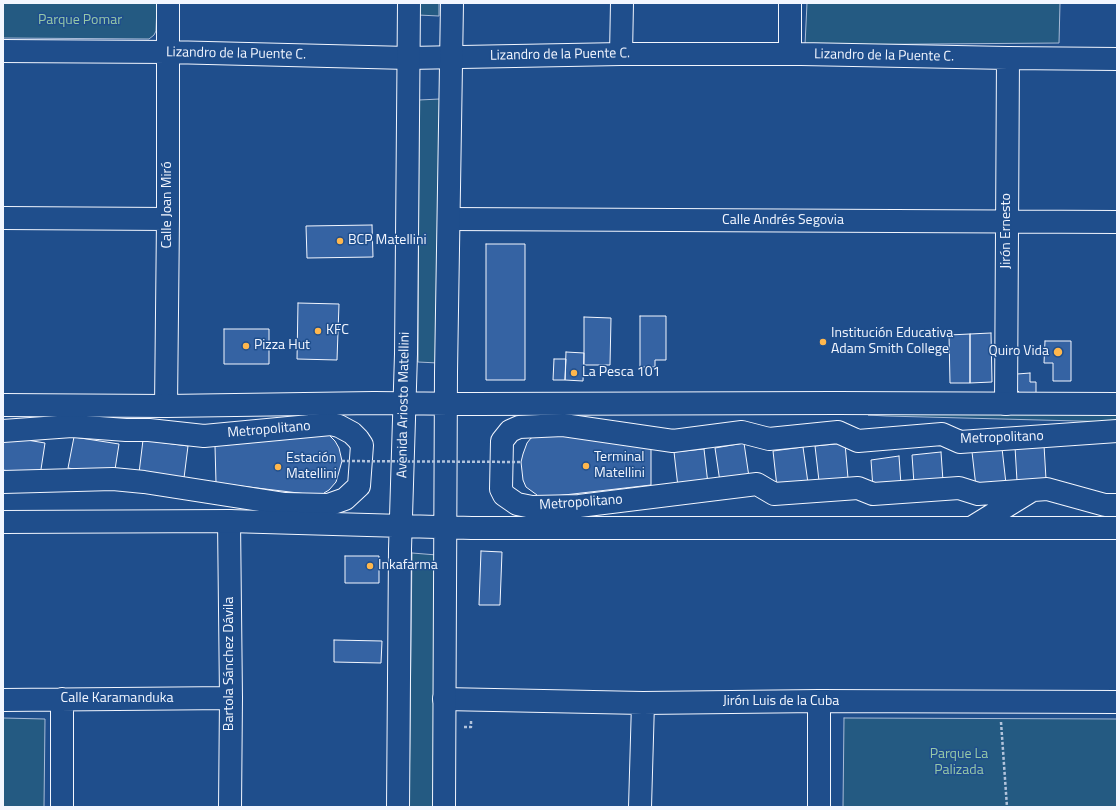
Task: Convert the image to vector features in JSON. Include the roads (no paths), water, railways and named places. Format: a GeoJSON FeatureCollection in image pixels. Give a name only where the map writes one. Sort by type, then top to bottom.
{"type":"FeatureCollection","features":[{"type":"Feature","properties":{"kind":"street","name":"Calle Joan Miró"},"geometry":{"type":"LineString","coordinates":[[166,406],[168,3]]}},
{"type":"Feature","properties":{"kind":"street","name":"Avenida Ariosto Matellini"},"geometry":{"type":"LineString","coordinates":[[398,807],[401,526],[406,339],[409,3]]}},
{"type":"Feature","properties":{"kind":"street"},"geometry":{"type":"LineString","coordinates":[[444,807],[446,404],[452,3]]}},
{"type":"Feature","properties":{"kind":"street"},"geometry":{"type":"LineString","coordinates":[[622,3],[622,54]]}},
{"type":"Feature","properties":{"kind":"street"},"geometry":{"type":"LineString","coordinates":[[790,3],[790,54]]}},
{"type":"Feature","properties":{"kind":"street","name":"Lizandro de la Puente C."},"geometry":{"type":"LineString","coordinates":[[3,51],[168,52],[408,58],[622,54],[790,54],[1117,59]]}},
{"type":"Feature","properties":{"kind":"street","name":"Jirón Ernesto"},"geometry":{"type":"LineString","coordinates":[[1006,404],[1008,58]]}},
{"type":"Feature","properties":{"kind":"street"},"geometry":{"type":"LineString","coordinates":[[3,218],[168,219]]}},
{"type":"Feature","properties":{"kind":"street","name":"Calle Andrés Segovia"},"geometry":{"type":"LineString","coordinates":[[449,218],[1117,222]]}},
{"type":"Feature","properties":{"kind":"street"},"geometry":{"type":"LineString","coordinates":[[3,405],[1117,404]]}},
{"type":"Feature","properties":{"kind":"street","name":"Metropolitano"},"geometry":{"type":"LineString","coordinates":[[3,431],[72,426],[149,430],[204,436],[331,424],[340,426],[352,433],[362,445],[359,486],[345,499],[328,505],[285,504],[144,482],[113,479],[3,482]]}},
{"type":"Feature","properties":{"kind":"street","name":"Metropolitano"},"geometry":{"type":"LineString","coordinates":[[1112,435],[960,442],[942,434],[858,441],[838,432],[769,439],[742,432],[673,441],[563,425],[519,427],[506,434],[501,445],[501,489],[504,494],[517,504],[532,507],[579,506],[757,484],[774,494],[858,488],[873,494],[959,488],[978,494],[1047,489],[1113,502]]}},
{"type":"Feature","properties":{"kind":"street"},"geometry":{"type":"LineString","coordinates":[[971,528],[1034,489]]}},
{"type":"Feature","properties":{"kind":"street"},"geometry":{"type":"LineString","coordinates":[[3,522],[229,521],[446,528],[1117,528]]}},
{"type":"Feature","properties":{"kind":"street","name":"Bartola Sánchez Dávila"},"geometry":{"type":"LineString","coordinates":[[229,521],[231,698],[230,807]]}},
{"type":"Feature","properties":{"kind":"street","name":"Calle Karamanduka"},"geometry":{"type":"LineString","coordinates":[[3,700],[231,698]]}},
{"type":"Feature","properties":{"kind":"street"},"geometry":{"type":"LineString","coordinates":[[62,699],[62,807]]}},
{"type":"Feature","properties":{"kind":"street","name":"Jirón Luis de la Cuba"},"geometry":{"type":"LineString","coordinates":[[444,699],[643,703],[819,701],[1117,702]]}},
{"type":"Feature","properties":{"kind":"street"},"geometry":{"type":"LineString","coordinates":[[819,701],[819,807]]}},
{"type":"Feature","properties":{"kind":"street"},"geometry":{"type":"LineString","coordinates":[[640,807],[643,703]]}},
{"type":"Feature","properties":{"kind":"place","name":"BCP Matellini"},"geometry":{"type":"Point","coordinates":[340,241]}},
{"type":"Feature","properties":{"kind":"place","name":"KFC"},"geometry":{"type":"Point","coordinates":[318,331]}},
{"type":"Feature","properties":{"kind":"place","name":"Institución Educativa Adam Smith College"},"geometry":{"type":"Point","coordinates":[823,342]}},
{"type":"Feature","properties":{"kind":"place","name":"Pizza Hut"},"geometry":{"type":"Point","coordinates":[246,346]}},
{"type":"Feature","properties":{"kind":"place","name":"Quiro Vida"},"geometry":{"type":"Point","coordinates":[1058,352]}},
{"type":"Feature","properties":{"kind":"place","name":"La Pesca 101"},"geometry":{"type":"Point","coordinates":[574,373]}},
{"type":"Feature","properties":{"kind":"place","name":"Terminal Matellini"},"geometry":{"type":"Point","coordinates":[586,466]}},
{"type":"Feature","properties":{"kind":"place","name":"Estación Matellini"},"geometry":{"type":"Point","coordinates":[278,467]}},
{"type":"Feature","properties":{"kind":"place","name":"Inkafarma"},"geometry":{"type":"Point","coordinates":[370,566]}},
{"type":"Feature","properties":{"kind":"park label","name":"Parque Pomar"},"geometry":{"type":"Point","coordinates":[80,21]}},
{"type":"Feature","properties":{"kind":"park label","name":"Parque La Palizada"},"geometry":{"type":"Point","coordinates":[959,764]}}]}
